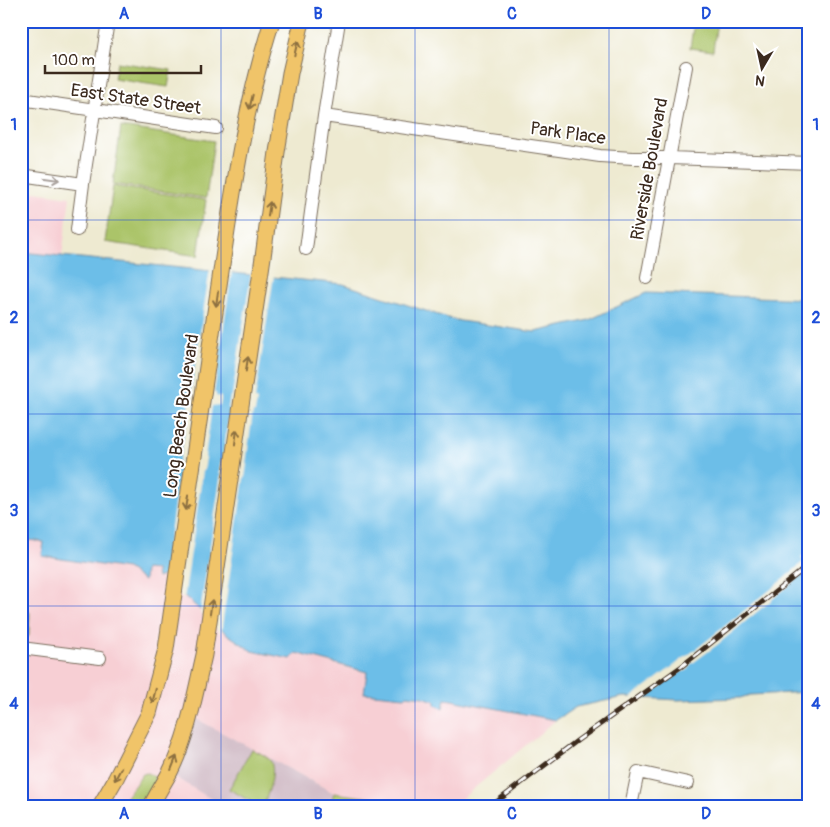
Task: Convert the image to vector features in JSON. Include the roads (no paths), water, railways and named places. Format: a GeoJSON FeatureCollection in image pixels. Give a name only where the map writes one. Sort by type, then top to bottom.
{"type":"FeatureCollection","features":[{"type":"Feature","properties":{"kind":"main road","name":"Long Beach Boulevard"},"geometry":{"type":"LineString","coordinates":[[100,806],[150,713],[166,649],[224,251],[244,132],[272,21]]}},
{"type":"Feature","properties":{"kind":"main road"},"geometry":{"type":"LineString","coordinates":[[151,806],[170,771],[181,745],[204,655],[281,128],[290,73],[302,21]]}},
{"type":"Feature","properties":{"kind":"street"},"geometry":{"type":"LineString","coordinates":[[77,230],[108,21]]}},
{"type":"Feature","properties":{"kind":"street"},"geometry":{"type":"LineString","coordinates":[[306,249],[339,21]]}},
{"type":"Feature","properties":{"kind":"street","name":"Riverside Boulevard"},"geometry":{"type":"LineString","coordinates":[[647,278],[686,67]]}},
{"type":"Feature","properties":{"kind":"street","name":"East State Street"},"geometry":{"type":"LineString","coordinates":[[21,99],[216,128]]}},
{"type":"Feature","properties":{"kind":"street","name":"Park Place"},"geometry":{"type":"LineString","coordinates":[[324,116],[600,156],[809,163]]}},
{"type":"Feature","properties":{"kind":"street"},"geometry":{"type":"LineString","coordinates":[[21,175],[83,184]]}},
{"type":"Feature","properties":{"kind":"street"},"geometry":{"type":"LineString","coordinates":[[21,648],[100,658]]}},
{"type":"Feature","properties":{"kind":"street"},"geometry":{"type":"LineString","coordinates":[[631,806],[638,772],[688,783]]}},
{"type":"Feature","properties":{"kind":"water"},"geometry":{"type":"Polygon","coordinates":[[[21,252],[343,284],[454,320],[535,332],[589,320],[646,293],[809,299],[809,692],[750,695],[740,698],[678,700],[624,697],[576,707],[556,720],[445,699],[443,708],[435,705],[435,701],[423,697],[364,693],[367,672],[296,653],[291,659],[252,651],[227,634],[162,576],[157,578],[156,570],[145,569],[144,581],[127,569],[42,556],[44,542],[21,539],[21,252]]]}},
{"type":"Feature","properties":{"kind":"railway"},"geometry":{"type":"LineString","coordinates":[[491,806],[578,740],[682,666],[809,565]]}}]}
